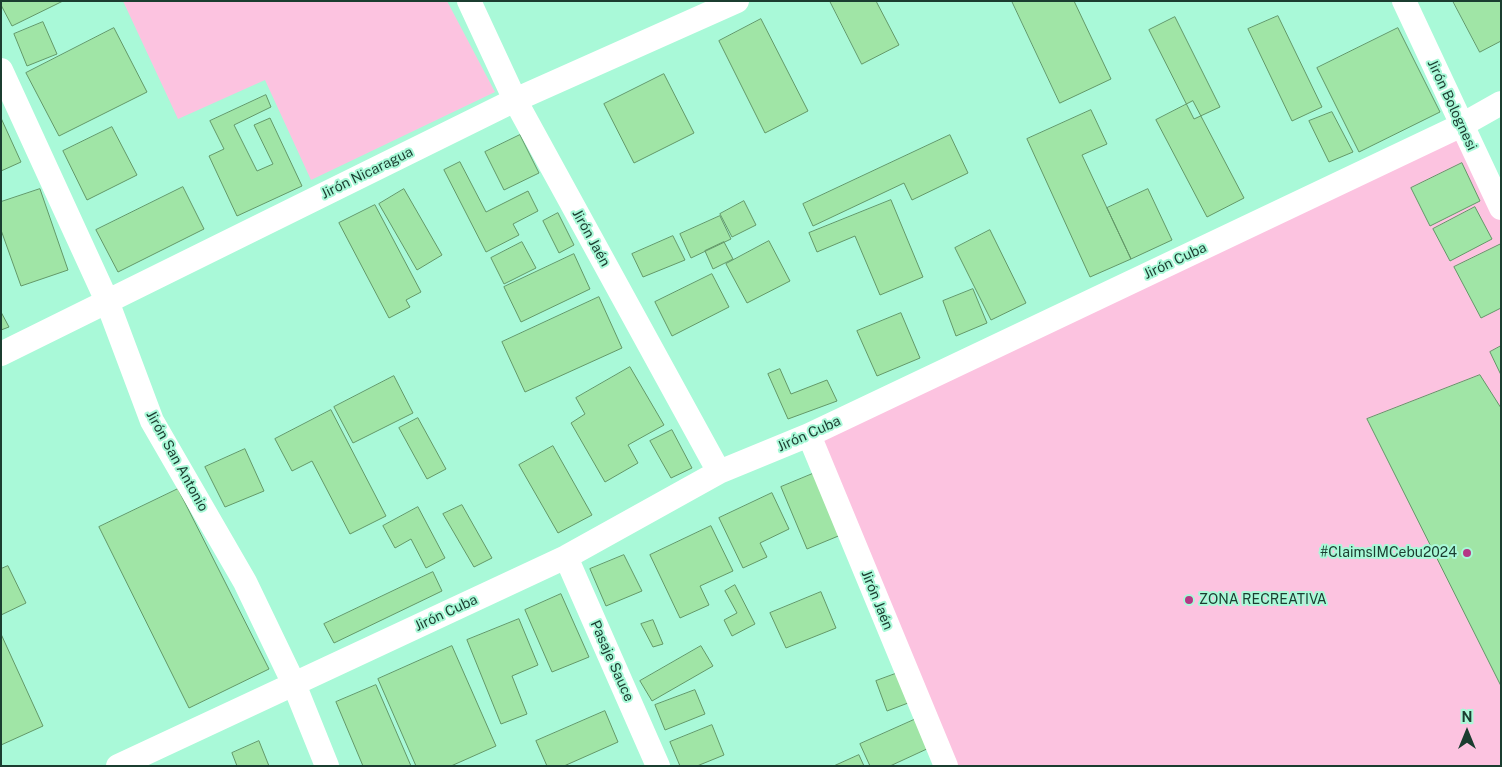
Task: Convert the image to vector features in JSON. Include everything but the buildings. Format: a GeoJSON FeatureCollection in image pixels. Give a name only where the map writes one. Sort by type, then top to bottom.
{"type":"FeatureCollection","features":[{"type":"Feature","properties":{"kind":"street","name":"Jirón Jaén"},"geometry":{"type":"LineString","coordinates":[[469,1],[515,100],[719,472]]}},
{"type":"Feature","properties":{"kind":"street","name":"Jirón Nicaragua"},"geometry":{"type":"LineString","coordinates":[[1,354],[515,100],[737,1]]}},
{"type":"Feature","properties":{"kind":"street","name":"Jirón Bolognesi"},"geometry":{"type":"LineString","coordinates":[[1404,1],[1501,208]]}},
{"type":"Feature","properties":{"kind":"street","name":"Jirón San Antonio"},"geometry":{"type":"LineString","coordinates":[[1,70],[106,301],[152,421],[245,582],[294,684],[326,766]]}},
{"type":"Feature","properties":{"kind":"street","name":"Jirón Cuba"},"geometry":{"type":"LineString","coordinates":[[118,766],[566,557],[719,472],[809,435],[1462,125],[1501,103]]}},
{"type":"Feature","properties":{"kind":"street","name":"Jirón Jaén"},"geometry":{"type":"LineString","coordinates":[[809,435],[946,766]]}},
{"type":"Feature","properties":{"kind":"street","name":"Pasaje Sauce"},"geometry":{"type":"LineString","coordinates":[[566,557],[658,766]]}},
{"type":"Feature","properties":{"kind":"shaded area"},"geometry":{"type":"Polygon","coordinates":[[[123,1],[447,1],[495,92],[311,180],[265,80],[178,119],[123,1]]]}},
{"type":"Feature","properties":{"kind":"shaded area","name":"ZONA RECREATIVA"},"geometry":{"type":"Polygon","coordinates":[[[1462,125],[1501,204],[1501,766],[946,766],[809,435],[1462,125]]]}},
{"type":"Feature","properties":{"kind":"place","name":"#ClaimsIMCebu2024"},"geometry":{"type":"Point","coordinates":[1467,553]}},
{"type":"Feature","properties":{"kind":"place","name":"ZONA RECREATIVA"},"geometry":{"type":"Point","coordinates":[1189,600]}}]}
